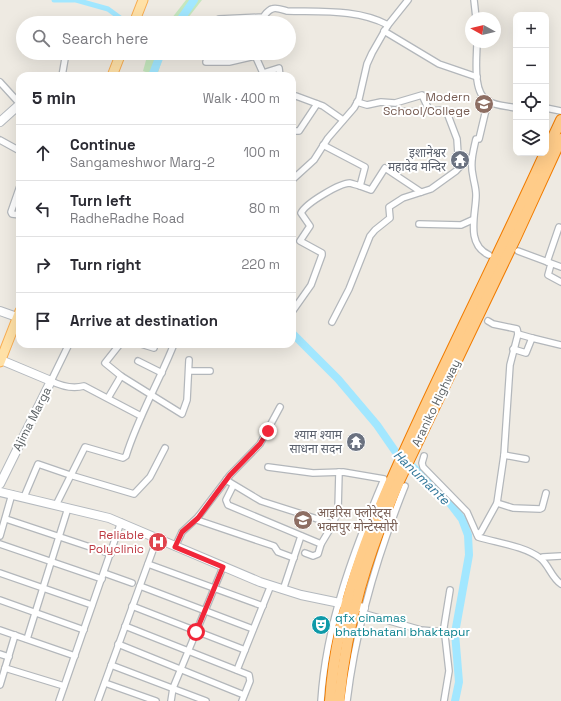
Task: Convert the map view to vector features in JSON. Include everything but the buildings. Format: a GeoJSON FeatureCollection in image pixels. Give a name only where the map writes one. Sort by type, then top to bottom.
{"type":"FeatureCollection","features":[{"type":"Feature","properties":{"kind":"highway","name":"Araniko Highway"},"geometry":{"type":"LineString","coordinates":[[549,146],[561,120]]}},
{"type":"Feature","properties":{"kind":"highway","name":"Araniko Highway"},"geometry":{"type":"LineString","coordinates":[[412,444],[534,200],[561,139]]}},
{"type":"Feature","properties":{"kind":"highway","name":"Araniko Highway"},"geometry":{"type":"LineString","coordinates":[[330,701],[332,676],[371,550],[412,444],[544,156]]}},
{"type":"Feature","properties":{"kind":"highway","name":"Araniko Highway"},"geometry":{"type":"LineString","coordinates":[[339,701],[347,639],[353,607]]}},
{"type":"Feature","properties":{"kind":"main road"},"geometry":{"type":"LineString","coordinates":[[137,16],[143,0]]}},
{"type":"Feature","properties":{"kind":"main road"},"geometry":{"type":"LineString","coordinates":[[114,72],[118,60]]}},
{"type":"Feature","properties":{"kind":"main road"},"geometry":{"type":"LineString","coordinates":[[0,122],[16,108]]}},
{"type":"Feature","properties":{"kind":"main road"},"geometry":{"type":"LineString","coordinates":[[0,311],[16,314]]}},
{"type":"Feature","properties":{"kind":"main road"},"geometry":{"type":"LineString","coordinates":[[0,361],[16,321]]}},
{"type":"Feature","properties":{"kind":"main road","name":"Ajima Marga"},"geometry":{"type":"LineString","coordinates":[[0,361],[51,381],[0,484]]}},
{"type":"Feature","properties":{"kind":"main road"},"geometry":{"type":"LineString","coordinates":[[0,492],[122,522],[175,547],[272,586],[316,599],[353,607]]}},
{"type":"Feature","properties":{"kind":"street"},"geometry":{"type":"LineString","coordinates":[[296,176],[314,160],[323,145],[357,102],[367,64],[388,25],[408,0]]}},
{"type":"Feature","properties":{"kind":"street"},"geometry":{"type":"LineString","coordinates":[[474,0],[475,12]]}},
{"type":"Feature","properties":{"kind":"street"},"geometry":{"type":"LineString","coordinates":[[265,16],[271,9],[274,8],[285,11],[338,12],[371,17],[388,25]]}},
{"type":"Feature","properties":{"kind":"street"},"geometry":{"type":"LineString","coordinates":[[384,32],[439,64],[477,77]]}},
{"type":"Feature","properties":{"kind":"street"},"geometry":{"type":"LineString","coordinates":[[477,48],[478,88],[488,102],[513,107]]}},
{"type":"Feature","properties":{"kind":"street"},"geometry":{"type":"LineString","coordinates":[[63,72],[65,60]]}},
{"type":"Feature","properties":{"kind":"street"},"geometry":{"type":"LineString","coordinates":[[206,62],[229,62],[236,60]]}},
{"type":"Feature","properties":{"kind":"street"},"geometry":{"type":"LineString","coordinates":[[256,60],[262,72]]}},
{"type":"Feature","properties":{"kind":"street"},"geometry":{"type":"LineString","coordinates":[[266,72],[279,68],[280,72]]}},
{"type":"Feature","properties":{"kind":"street"},"geometry":{"type":"LineString","coordinates":[[0,82],[16,100]]}},
{"type":"Feature","properties":{"kind":"street"},"geometry":{"type":"LineString","coordinates":[[357,102],[367,105],[381,102],[395,103],[422,95],[430,112]]}},
{"type":"Feature","properties":{"kind":"street"},"geometry":{"type":"LineString","coordinates":[[296,96],[317,104],[344,120]]}},
{"type":"Feature","properties":{"kind":"street"},"geometry":{"type":"LineString","coordinates":[[488,102],[479,139],[476,139],[469,159],[476,196],[472,220],[476,243],[483,252],[488,255]]}},
{"type":"Feature","properties":{"kind":"street"},"geometry":{"type":"LineString","coordinates":[[296,131],[299,131],[317,104]]}},
{"type":"Feature","properties":{"kind":"street"},"geometry":{"type":"LineString","coordinates":[[549,109],[561,111]]}},
{"type":"Feature","properties":{"kind":"street"},"geometry":{"type":"LineString","coordinates":[[394,110],[408,112],[430,112],[446,110],[457,139],[458,154],[469,159]]}},
{"type":"Feature","properties":{"kind":"street"},"geometry":{"type":"LineString","coordinates":[[0,140],[16,149]]}},
{"type":"Feature","properties":{"kind":"street"},"geometry":{"type":"LineString","coordinates":[[323,145],[364,167],[360,186]]}},
{"type":"Feature","properties":{"kind":"street"},"geometry":{"type":"LineString","coordinates":[[332,322],[349,289],[370,236],[390,218],[389,207],[404,198],[431,189],[469,159]]}},
{"type":"Feature","properties":{"kind":"street"},"geometry":{"type":"LineString","coordinates":[[296,306],[311,285],[322,255],[322,253],[300,241],[310,226],[300,213],[324,194],[343,185],[350,183],[371,190],[385,168],[421,192]]}},
{"type":"Feature","properties":{"kind":"street"},"geometry":{"type":"LineString","coordinates":[[16,199],[11,212],[12,214],[16,214]]}},
{"type":"Feature","properties":{"kind":"street"},"geometry":{"type":"LineString","coordinates":[[419,224],[461,226],[472,220]]}},
{"type":"Feature","properties":{"kind":"street"},"geometry":{"type":"LineString","coordinates":[[559,227],[549,263],[548,275],[561,282]]}},
{"type":"Feature","properties":{"kind":"street"},"geometry":{"type":"LineString","coordinates":[[518,251],[561,267]]}},
{"type":"Feature","properties":{"kind":"street"},"geometry":{"type":"LineString","coordinates":[[477,534],[480,532],[498,503],[504,455],[508,387],[513,349],[518,334],[517,328],[493,324],[488,321]]}},
{"type":"Feature","properties":{"kind":"street"},"geometry":{"type":"LineString","coordinates":[[518,334],[561,345]]}},
{"type":"Feature","properties":{"kind":"street"},"geometry":{"type":"LineString","coordinates":[[513,349],[526,352],[532,338]]}},
{"type":"Feature","properties":{"kind":"street"},"geometry":{"type":"LineString","coordinates":[[67,348],[51,381],[59,385],[78,388],[84,386],[141,416]]}},
{"type":"Feature","properties":{"kind":"street"},"geometry":{"type":"LineString","coordinates":[[117,348],[105,364],[121,376],[182,414],[187,400],[189,360]]}},
{"type":"Feature","properties":{"kind":"street"},"geometry":{"type":"LineString","coordinates":[[56,505],[85,447],[123,458],[126,456],[150,394],[162,373],[172,348]]}},
{"type":"Feature","properties":{"kind":"street"},"geometry":{"type":"LineString","coordinates":[[138,361],[162,373]]}},
{"type":"Feature","properties":{"kind":"street"},"geometry":{"type":"LineString","coordinates":[[189,371],[210,371]]}},
{"type":"Feature","properties":{"kind":"street"},"geometry":{"type":"LineString","coordinates":[[108,398],[121,376]]}},
{"type":"Feature","properties":{"kind":"street"},"geometry":{"type":"LineString","coordinates":[[175,547],[182,532],[198,518],[226,480],[260,444],[280,407]]}},
{"type":"Feature","properties":{"kind":"street"},"geometry":{"type":"LineString","coordinates":[[24,497],[38,464],[70,476],[134,494],[150,477],[166,448]]}},
{"type":"Feature","properties":{"kind":"street"},"geometry":{"type":"LineString","coordinates":[[504,455],[526,459]]}},
{"type":"Feature","properties":{"kind":"street"},"geometry":{"type":"LineString","coordinates":[[424,456],[422,463],[423,467],[467,512],[478,537],[522,550],[540,558],[545,562],[555,580],[561,584]]}},
{"type":"Feature","properties":{"kind":"street"},"geometry":{"type":"LineString","coordinates":[[268,467],[313,473],[339,472],[384,479],[350,561],[353,607],[352,664],[347,701]]}},
{"type":"Feature","properties":{"kind":"street"},"geometry":{"type":"LineString","coordinates":[[305,553],[316,556],[321,544],[333,524],[339,505],[339,472]]}},
{"type":"Feature","properties":{"kind":"street"},"geometry":{"type":"LineString","coordinates":[[226,480],[233,486],[261,501],[333,524]]}},
{"type":"Feature","properties":{"kind":"street"},"geometry":{"type":"LineString","coordinates":[[233,486],[226,500],[228,505],[321,544]]}},
{"type":"Feature","properties":{"kind":"street"},"geometry":{"type":"LineString","coordinates":[[498,503],[513,508],[540,509],[542,508],[546,493]]}},
{"type":"Feature","properties":{"kind":"street"},"geometry":{"type":"LineString","coordinates":[[0,536],[12,494]]}},
{"type":"Feature","properties":{"kind":"street"},"geometry":{"type":"LineString","coordinates":[[27,639],[68,508]]}},
{"type":"Feature","properties":{"kind":"street"},"geometry":{"type":"LineString","coordinates":[[198,518],[197,520],[274,546],[278,552],[294,558]]}},
{"type":"Feature","properties":{"kind":"street"},"geometry":{"type":"LineString","coordinates":[[6,519],[110,554]]}},
{"type":"Feature","properties":{"kind":"street"},"geometry":{"type":"LineString","coordinates":[[59,701],[122,522]]}},
{"type":"Feature","properties":{"kind":"street"},"geometry":{"type":"LineString","coordinates":[[283,590],[302,536]]}},
{"type":"Feature","properties":{"kind":"street"},"geometry":{"type":"LineString","coordinates":[[98,701],[157,539]]}},
{"type":"Feature","properties":{"kind":"street"},"geometry":{"type":"LineString","coordinates":[[0,544],[52,562],[132,583]]}},
{"type":"Feature","properties":{"kind":"street"},"geometry":{"type":"LineString","coordinates":[[542,557],[561,556]]}},
{"type":"Feature","properties":{"kind":"street"},"geometry":{"type":"LineString","coordinates":[[148,564],[263,606]]}},
{"type":"Feature","properties":{"kind":"street"},"geometry":{"type":"LineString","coordinates":[[171,701],[173,688],[223,567]]}},
{"type":"Feature","properties":{"kind":"street"},"geometry":{"type":"LineString","coordinates":[[0,573],[92,605]]}},
{"type":"Feature","properties":{"kind":"street"},"geometry":{"type":"LineString","coordinates":[[140,586],[253,629]]}},
{"type":"Feature","properties":{"kind":"street"},"geometry":{"type":"LineString","coordinates":[[237,670],[272,586]]}},
{"type":"Feature","properties":{"kind":"street"},"geometry":{"type":"LineString","coordinates":[[444,701],[449,679],[444,632],[450,590]]}},
{"type":"Feature","properties":{"kind":"street"},"geometry":{"type":"LineString","coordinates":[[0,600],[84,630]]}},
{"type":"Feature","properties":{"kind":"street"},"geometry":{"type":"LineString","coordinates":[[132,606],[245,650]]}},
{"type":"Feature","properties":{"kind":"street"},"geometry":{"type":"LineString","coordinates":[[353,607],[421,630],[444,632]]}},
{"type":"Feature","properties":{"kind":"street"},"geometry":{"type":"LineString","coordinates":[[321,701],[327,655],[353,607]]}},
{"type":"Feature","properties":{"kind":"street"},"geometry":{"type":"LineString","coordinates":[[125,626],[249,675],[250,681],[242,701]]}},
{"type":"Feature","properties":{"kind":"street"},"geometry":{"type":"LineString","coordinates":[[0,630],[75,656]]}},
{"type":"Feature","properties":{"kind":"street"},"geometry":{"type":"LineString","coordinates":[[1,681],[15,635]]}},
{"type":"Feature","properties":{"kind":"street"},"geometry":{"type":"LineString","coordinates":[[118,644],[244,695]]}},
{"type":"Feature","properties":{"kind":"street"},"geometry":{"type":"LineString","coordinates":[[0,654],[9,657]]}},
{"type":"Feature","properties":{"kind":"street"},"geometry":{"type":"LineString","coordinates":[[111,665],[206,701]]}},
{"type":"Feature","properties":{"kind":"street"},"geometry":{"type":"LineString","coordinates":[[5,668],[64,686]]}},
{"type":"Feature","properties":{"kind":"street"},"geometry":{"type":"LineString","coordinates":[[105,683],[156,701]]}},
{"type":"Feature","properties":{"kind":"green space"},"geometry":{"type":"Polygon","coordinates":[[[186,0],[202,0],[189,16],[173,16],[186,0]]]}},
{"type":"Feature","properties":{"kind":"green space"},"geometry":{"type":"Polygon","coordinates":[[[146,60],[162,60],[158,72],[143,71],[146,60]]]}},
{"type":"Feature","properties":{"kind":"waterway"},"geometry":{"type":"LineString","coordinates":[[54,0],[74,0]]}},
{"type":"Feature","properties":{"kind":"waterway"},"geometry":{"type":"LineString","coordinates":[[76,0],[108,9],[118,16]]}},
{"type":"Feature","properties":{"kind":"waterway","name":"Hanumante"},"geometry":{"type":"LineString","coordinates":[[183,16],[194,0]]}},
{"type":"Feature","properties":{"kind":"waterway","name":"Hanumante"},"geometry":{"type":"LineString","coordinates":[[154,72],[158,60]]}},
{"type":"Feature","properties":{"kind":"waterway","name":"Hanumante"},"geometry":{"type":"LineString","coordinates":[[296,337],[338,379],[377,425],[395,451],[442,493],[462,519],[468,535],[469,555],[455,633],[459,682],[455,701]]}},
{"type":"Feature","properties":{"kind":"place","name":"Modern School/College"},"geometry":{"type":"Point","coordinates":[484,104]}},
{"type":"Feature","properties":{"kind":"place","name":"इशानेश्वर महादेव मन्दिर"},"geometry":{"type":"Point","coordinates":[460,160]}},
{"type":"Feature","properties":{"kind":"place","name":"श्याम श्याम साधना सदन"},"geometry":{"type":"Point","coordinates":[356,442]}},
{"type":"Feature","properties":{"kind":"place","name":"आइरिस फ्लोरेट्स भक्तपुर मोन्टेस्सोरी"},"geometry":{"type":"Point","coordinates":[303,520]}},
{"type":"Feature","properties":{"kind":"place","name":"Reliable Polyclinic"},"geometry":{"type":"Point","coordinates":[158,542]}},
{"type":"Feature","properties":{"kind":"place","name":"qfx cinamas bhatbhatani bhaktapur"},"geometry":{"type":"Point","coordinates":[321,625]}},
{"type":"Feature","properties":{"kind":"route"},"geometry":{"type":"LineString","coordinates":[[196,632],[223,567],[175,547],[182,532],[198,518],[230,475],[260,444],[268,431]]}}]}
